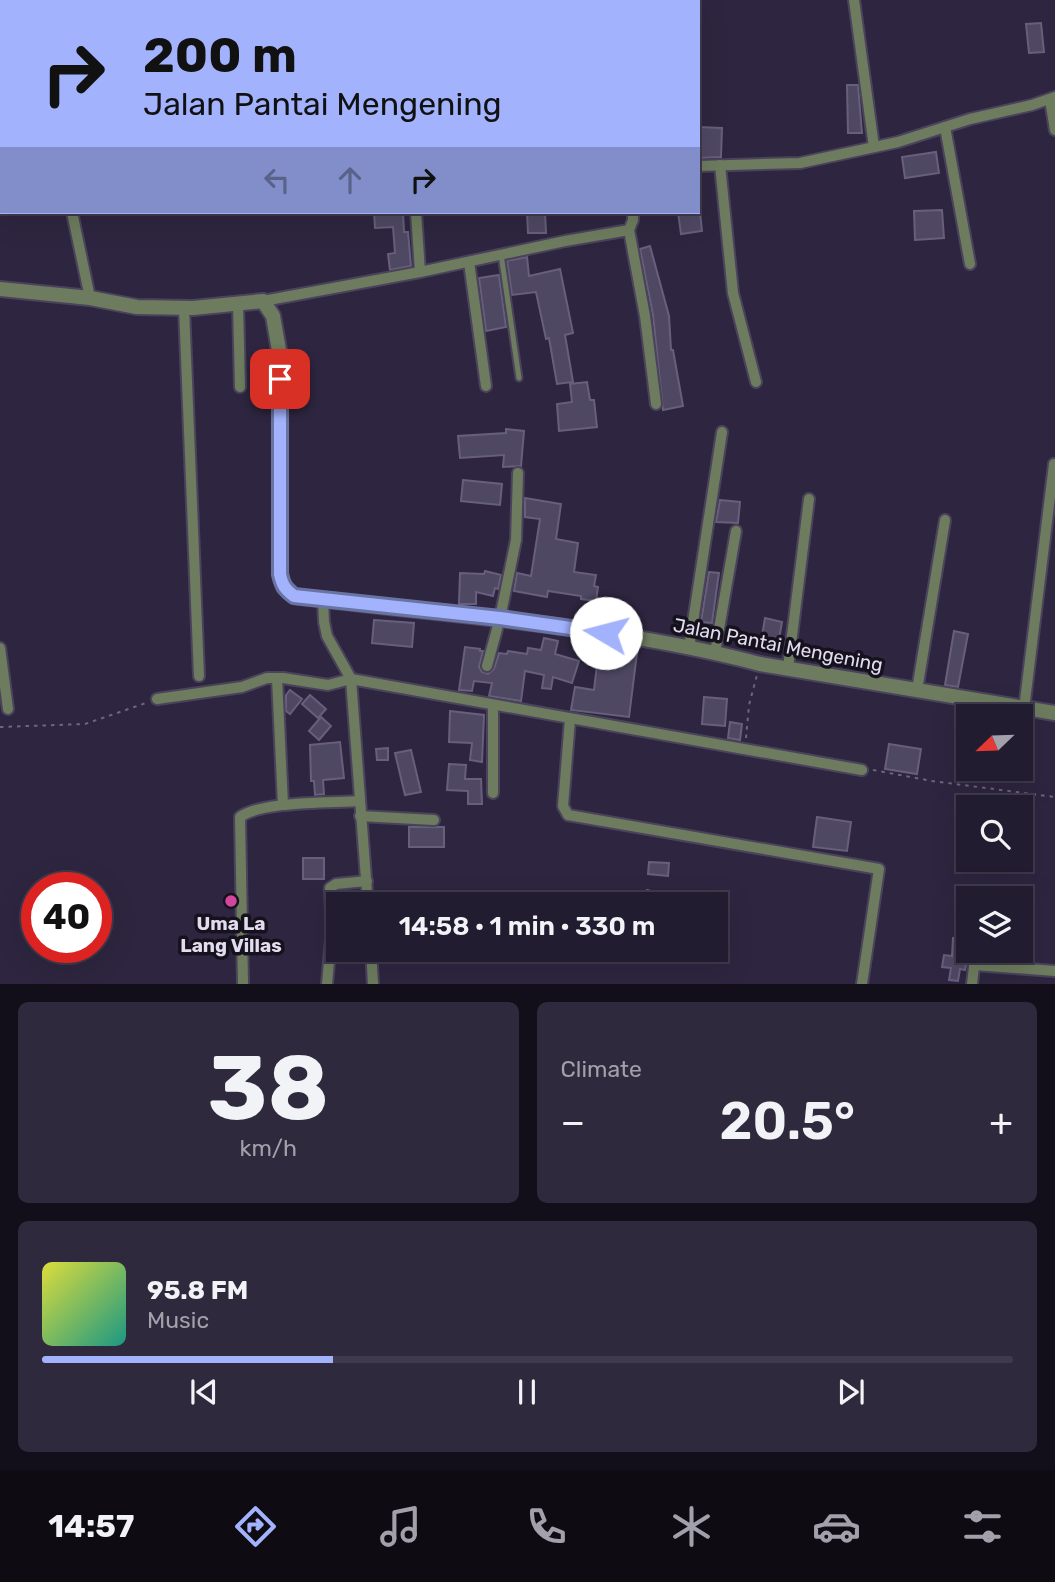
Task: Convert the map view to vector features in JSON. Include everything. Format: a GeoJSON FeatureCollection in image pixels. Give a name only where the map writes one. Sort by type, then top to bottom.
{"type":"FeatureCollection","features":[{"type":"Feature","properties":{"kind":"street"},"geometry":{"type":"LineString","coordinates":[[854,0],[874,147]]}},
{"type":"Feature","properties":{"kind":"street"},"geometry":{"type":"LineString","coordinates":[[700,166],[800,163],[898,142],[1053,99],[1055,130]]}},
{"type":"Feature","properties":{"kind":"street"},"geometry":{"type":"LineString","coordinates":[[945,127],[970,264]]}},
{"type":"Feature","properties":{"kind":"street"},"geometry":{"type":"LineString","coordinates":[[720,165],[733,293],[755,382]]}},
{"type":"Feature","properties":{"kind":"street"},"geometry":{"type":"LineString","coordinates":[[72,214],[90,298]]}},
{"type":"Feature","properties":{"kind":"street"},"geometry":{"type":"LineString","coordinates":[[416,214],[420,272]]}},
{"type":"Feature","properties":{"kind":"street"},"geometry":{"type":"LineString","coordinates":[[633,214],[629,230],[645,316],[656,404]]}},
{"type":"Feature","properties":{"kind":"street"},"geometry":{"type":"LineString","coordinates":[[0,289],[90,298],[136,307],[184,308],[263,301],[629,230]]}},
{"type":"Feature","properties":{"kind":"street"},"geometry":{"type":"LineString","coordinates":[[469,262],[486,386]]}},
{"type":"Feature","properties":{"kind":"street","name":"Jalan Pantai Mengening"},"geometry":{"type":"LineString","coordinates":[[263,301],[273,316],[280,356],[281,582],[294,596],[500,618],[633,636],[760,664],[996,704]]}},
{"type":"Feature","properties":{"kind":"street"},"geometry":{"type":"LineString","coordinates":[[238,303],[240,387]]}},
{"type":"Feature","properties":{"kind":"street"},"geometry":{"type":"LineString","coordinates":[[184,308],[199,676]]}},
{"type":"Feature","properties":{"kind":"street"},"geometry":{"type":"LineString","coordinates":[[690,648],[722,432]]}},
{"type":"Feature","properties":{"kind":"street"},"geometry":{"type":"LineString","coordinates":[[1025,704],[1054,464]]}},
{"type":"Feature","properties":{"kind":"street"},"geometry":{"type":"LineString","coordinates":[[487,666],[516,540],[519,473]]}},
{"type":"Feature","properties":{"kind":"street"},"geometry":{"type":"LineString","coordinates":[[788,668],[809,499]]}},
{"type":"Feature","properties":{"kind":"street"},"geometry":{"type":"LineString","coordinates":[[917,690],[945,520]]}},
{"type":"Feature","properties":{"kind":"street"},"geometry":{"type":"LineString","coordinates":[[715,652],[736,531]]}},
{"type":"Feature","properties":{"kind":"street"},"geometry":{"type":"LineString","coordinates":[[323,599],[327,636],[351,683],[367,892]]}},
{"type":"Feature","properties":{"kind":"street"},"geometry":{"type":"LineString","coordinates":[[0,648],[8,709]]}},
{"type":"Feature","properties":{"kind":"street"},"geometry":{"type":"LineString","coordinates":[[157,699],[242,687],[267,678],[328,685],[351,683],[862,770]]}},
{"type":"Feature","properties":{"kind":"street"},"geometry":{"type":"LineString","coordinates":[[277,678],[283,805]]}},
{"type":"Feature","properties":{"kind":"street"},"geometry":{"type":"LineString","coordinates":[[493,706],[493,793]]}},
{"type":"Feature","properties":{"kind":"street","name":"Jalan Pantai Mengening"},"geometry":{"type":"LineString","coordinates":[[1033,710],[1055,713]]}},
{"type":"Feature","properties":{"kind":"street"},"geometry":{"type":"LineString","coordinates":[[570,719],[563,806],[568,815],[879,869],[862,984]]}},
{"type":"Feature","properties":{"kind":"street"},"geometry":{"type":"LineString","coordinates":[[243,984],[240,817],[248,811],[283,805],[359,801]]}},
{"type":"Feature","properties":{"kind":"street"},"geometry":{"type":"LineString","coordinates":[[360,816],[434,820]]}},
{"type":"Feature","properties":{"kind":"street"},"geometry":{"type":"LineString","coordinates":[[327,984],[332,929],[330,888],[336,884],[367,881]]}},
{"type":"Feature","properties":{"kind":"street"},"geometry":{"type":"LineString","coordinates":[[372,962],[373,984]]}},
{"type":"Feature","properties":{"kind":"street"},"geometry":{"type":"LineString","coordinates":[[972,984],[974,965],[1055,971]]}},
{"type":"Feature","properties":{"kind":"street"},"geometry":{"type":"LineString","coordinates":[[1026,984],[1028,970]]}},
{"type":"Feature","properties":{"kind":"lane"},"geometry":{"type":"LineString","coordinates":[[501,254],[519,378]]}},
{"type":"Feature","properties":{"kind":"path"},"geometry":{"type":"LineString","coordinates":[[744,751],[749,705],[760,664]]}},
{"type":"Feature","properties":{"kind":"path"},"geometry":{"type":"LineString","coordinates":[[0,727],[85,724],[157,699]]}},
{"type":"Feature","properties":{"kind":"path"},"geometry":{"type":"LineString","coordinates":[[862,770],[880,770],[932,781],[1055,797]]}},
{"type":"Feature","properties":{"kind":"building"},"geometry":{"type":"Polygon","coordinates":[[[1041,23],[1044,52],[1029,53],[1026,24],[1041,23]]]}},
{"type":"Feature","properties":{"kind":"building"},"geometry":{"type":"Polygon","coordinates":[[[847,85],[858,85],[862,133],[848,133],[847,85]]]}},
{"type":"Feature","properties":{"kind":"building"},"geometry":{"type":"Polygon","coordinates":[[[700,127],[722,128],[721,157],[700,158],[700,127]]]}},
{"type":"Feature","properties":{"kind":"building"},"geometry":{"type":"Polygon","coordinates":[[[936,152],[939,173],[905,178],[902,157],[936,152]]]}},
{"type":"Feature","properties":{"kind":"building"},"geometry":{"type":"Polygon","coordinates":[[[942,210],[944,238],[915,240],[914,211],[942,210]]]}},
{"type":"Feature","properties":{"kind":"building"},"geometry":{"type":"Polygon","coordinates":[[[700,212],[702,231],[681,234],[678,214],[700,212]]]}},
{"type":"Feature","properties":{"kind":"building"},"geometry":{"type":"Polygon","coordinates":[[[374,214],[403,214],[404,232],[408,232],[411,266],[390,270],[388,254],[395,253],[393,227],[375,228],[374,214]]]}},
{"type":"Feature","properties":{"kind":"building"},"geometry":{"type":"Polygon","coordinates":[[[527,214],[545,214],[546,233],[528,233],[527,214]]]}},
{"type":"Feature","properties":{"kind":"building"},"geometry":{"type":"Polygon","coordinates":[[[650,246],[669,316],[671,350],[683,406],[663,410],[653,315],[640,249],[650,246]]]}},
{"type":"Feature","properties":{"kind":"building"},"geometry":{"type":"Polygon","coordinates":[[[527,257],[529,276],[560,269],[573,333],[565,335],[573,382],[557,384],[549,338],[546,339],[536,292],[512,295],[507,261],[527,257]]]}},
{"type":"Feature","properties":{"kind":"building"},"geometry":{"type":"Polygon","coordinates":[[[499,275],[506,327],[486,331],[479,278],[499,275]]]}},
{"type":"Feature","properties":{"kind":"building"},"geometry":{"type":"Polygon","coordinates":[[[587,382],[590,400],[594,400],[597,427],[559,431],[557,404],[572,402],[570,384],[587,382]]]}},
{"type":"Feature","properties":{"kind":"building"},"geometry":{"type":"Polygon","coordinates":[[[506,429],[524,431],[521,466],[503,467],[504,455],[460,458],[458,436],[506,433],[506,429]]]}},
{"type":"Feature","properties":{"kind":"building"},"geometry":{"type":"Polygon","coordinates":[[[463,480],[502,484],[500,505],[461,501],[463,480]]]}},
{"type":"Feature","properties":{"kind":"building"},"geometry":{"type":"Polygon","coordinates":[[[525,498],[561,504],[556,539],[578,543],[574,572],[596,575],[596,601],[548,591],[547,597],[514,591],[517,573],[531,576],[540,519],[525,517],[525,498]]]}},
{"type":"Feature","properties":{"kind":"building"},"geometry":{"type":"Polygon","coordinates":[[[720,500],[740,502],[738,523],[716,522],[720,500]]]}},
{"type":"Feature","properties":{"kind":"building"},"geometry":{"type":"Polygon","coordinates":[[[485,571],[501,575],[498,589],[495,588],[493,596],[476,592],[476,604],[459,604],[460,573],[484,574],[485,571]]]}},
{"type":"Feature","properties":{"kind":"building"},"geometry":{"type":"Polygon","coordinates":[[[709,572],[719,573],[712,623],[701,622],[709,572]]]}},
{"type":"Feature","properties":{"kind":"building"},"geometry":{"type":"Polygon","coordinates":[[[765,618],[782,622],[778,645],[761,642],[765,618]]]}},
{"type":"Feature","properties":{"kind":"building"},"geometry":{"type":"Polygon","coordinates":[[[374,620],[414,623],[412,647],[372,643],[374,620]]]}},
{"type":"Feature","properties":{"kind":"building"},"geometry":{"type":"Polygon","coordinates":[[[954,631],[968,634],[958,687],[945,685],[954,631]]]}},
{"type":"Feature","properties":{"kind":"building"},"geometry":{"type":"Polygon","coordinates":[[[544,638],[558,641],[555,654],[579,661],[572,683],[553,677],[551,689],[542,688],[544,675],[525,671],[521,701],[489,696],[492,683],[474,681],[472,691],[459,690],[465,647],[483,651],[479,667],[482,672],[488,674],[494,669],[499,653],[507,654],[508,651],[527,654],[528,648],[541,650],[544,638]]]}},
{"type":"Feature","properties":{"kind":"building"},"geometry":{"type":"Polygon","coordinates":[[[599,648],[637,653],[629,717],[571,710],[575,687],[594,690],[599,648]]]}},
{"type":"Feature","properties":{"kind":"building"},"geometry":{"type":"Polygon","coordinates":[[[290,690],[302,699],[290,714],[286,711],[286,695],[290,690]]]}},
{"type":"Feature","properties":{"kind":"building"},"geometry":{"type":"Polygon","coordinates":[[[310,695],[326,709],[318,718],[302,704],[310,695]]]}},
{"type":"Feature","properties":{"kind":"building"},"geometry":{"type":"Polygon","coordinates":[[[704,697],[727,699],[725,726],[702,724],[704,697]]]}},
{"type":"Feature","properties":{"kind":"building"},"geometry":{"type":"Polygon","coordinates":[[[450,711],[484,715],[482,762],[470,760],[472,743],[449,742],[450,711]]]}},
{"type":"Feature","properties":{"kind":"building"},"geometry":{"type":"Polygon","coordinates":[[[321,717],[331,726],[319,740],[309,731],[321,717]]]}},
{"type":"Feature","properties":{"kind":"building"},"geometry":{"type":"Polygon","coordinates":[[[730,722],[742,724],[740,740],[728,738],[730,722]]]}},
{"type":"Feature","properties":{"kind":"building"},"geometry":{"type":"Polygon","coordinates":[[[340,742],[344,778],[323,780],[324,794],[315,795],[314,781],[311,781],[310,745],[340,742]]]}},
{"type":"Feature","properties":{"kind":"building"},"geometry":{"type":"Polygon","coordinates":[[[889,744],[921,749],[917,774],[885,769],[889,744]]]}},
{"type":"Feature","properties":{"kind":"building"},"geometry":{"type":"Polygon","coordinates":[[[388,748],[388,760],[377,760],[376,749],[388,748]]]}},
{"type":"Feature","properties":{"kind":"building"},"geometry":{"type":"Polygon","coordinates":[[[411,750],[421,792],[405,795],[395,753],[411,750]]]}},
{"type":"Feature","properties":{"kind":"building"},"geometry":{"type":"Polygon","coordinates":[[[449,764],[466,765],[465,779],[481,779],[482,804],[468,804],[468,791],[447,790],[449,764]]]}},
{"type":"Feature","properties":{"kind":"building"},"geometry":{"type":"Polygon","coordinates":[[[817,817],[851,822],[847,851],[813,847],[817,817]]]}},
{"type":"Feature","properties":{"kind":"building"},"geometry":{"type":"Polygon","coordinates":[[[409,827],[444,827],[444,847],[409,847],[409,827]]]}},
{"type":"Feature","properties":{"kind":"building"},"geometry":{"type":"Polygon","coordinates":[[[303,858],[324,858],[324,879],[303,879],[303,858]]]}},
{"type":"Feature","properties":{"kind":"building"},"geometry":{"type":"Polygon","coordinates":[[[649,862],[669,863],[668,876],[648,874],[649,862]]]}},
{"type":"Feature","properties":{"kind":"building"},"geometry":{"type":"Polygon","coordinates":[[[953,938],[956,938],[956,963],[966,963],[965,970],[960,969],[958,981],[949,980],[951,968],[942,967],[944,955],[952,956],[953,938]]]}},
{"type":"Feature","properties":{"kind":"place","name":"Uma La Lang Villas"},"geometry":{"type":"Point","coordinates":[231,901]}},
{"type":"Feature","properties":{"kind":"route"},"geometry":{"type":"LineString","coordinates":[[280,379],[280,574],[284,587],[294,596],[500,618],[606,633]]}}]}
